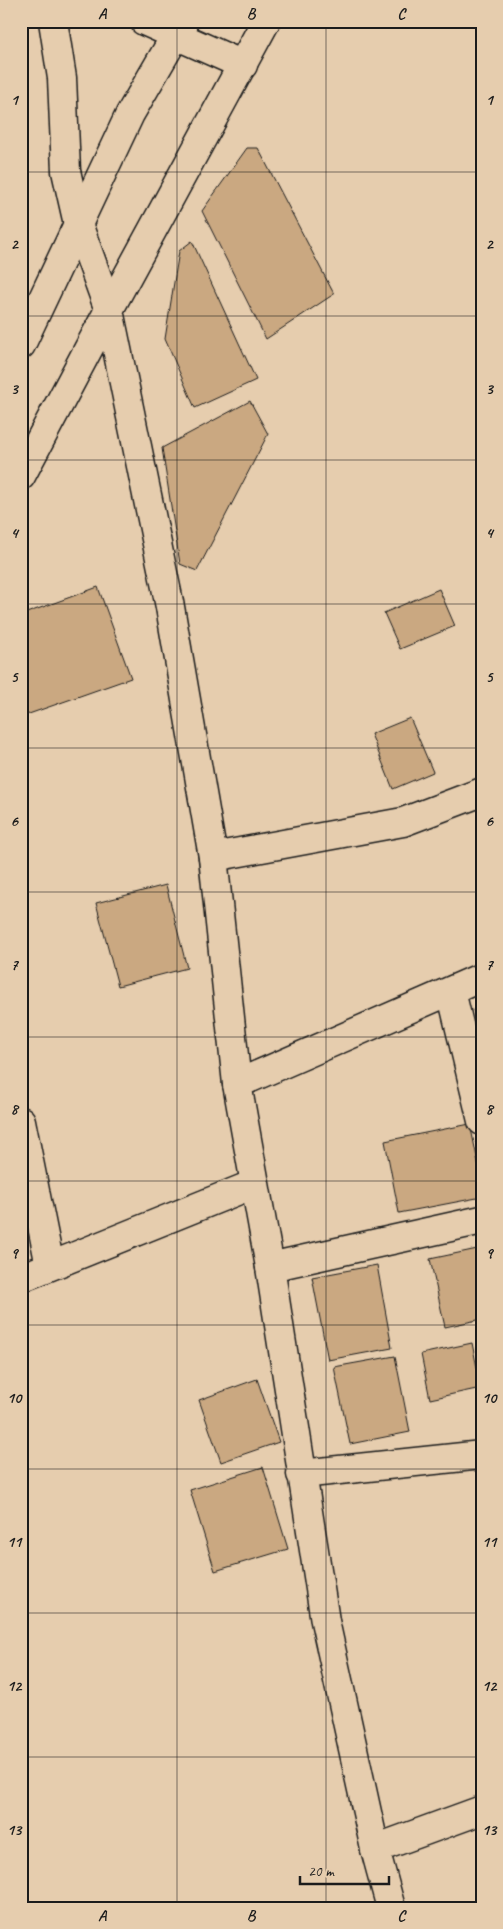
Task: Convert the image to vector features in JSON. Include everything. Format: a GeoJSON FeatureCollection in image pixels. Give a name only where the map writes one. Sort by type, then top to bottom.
{"type":"FeatureCollection","features":[{"type":"Feature","properties":{"kind":"street"},"geometry":{"type":"LineString","coordinates":[[53,21],[62,78],[66,171],[78,224],[109,310],[170,607],[214,857],[237,1084],[270,1267],[325,1621],[375,1849],[390,1908]]}},
{"type":"Feature","properties":{"kind":"street"},"geometry":{"type":"LineString","coordinates":[[144,21],[180,28],[242,65]]}},
{"type":"Feature","properties":{"kind":"street"},"geometry":{"type":"LineString","coordinates":[[21,476],[266,21]]}},
{"type":"Feature","properties":{"kind":"street"},"geometry":{"type":"LineString","coordinates":[[21,345],[130,114],[180,28]]}},
{"type":"Feature","properties":{"kind":"street"},"geometry":{"type":"LineString","coordinates":[[214,857],[403,822],[482,792]]}},
{"type":"Feature","properties":{"kind":"street"},"geometry":{"type":"LineString","coordinates":[[237,1084],[482,977]]}},
{"type":"Feature","properties":{"kind":"street"},"geometry":{"type":"LineString","coordinates":[[451,991],[482,1121]]}},
{"type":"Feature","properties":{"kind":"street"},"geometry":{"type":"LineString","coordinates":[[21,1121],[50,1266]]}},
{"type":"Feature","properties":{"kind":"street"},"geometry":{"type":"LineString","coordinates":[[21,1278],[254,1184]]}},
{"type":"Feature","properties":{"kind":"street"},"geometry":{"type":"LineString","coordinates":[[270,1267],[482,1220]]}},
{"type":"Feature","properties":{"kind":"street"},"geometry":{"type":"LineString","coordinates":[[301,1474],[482,1455]]}},
{"type":"Feature","properties":{"kind":"street"},"geometry":{"type":"LineString","coordinates":[[375,1849],[482,1810]]}},
{"type":"Feature","properties":{"kind":"building"},"geometry":{"type":"Polygon","coordinates":[[[247,148],[258,148],[334,294],[266,339],[202,211],[247,148]]]}},
{"type":"Feature","properties":{"kind":"building"},"geometry":{"type":"Polygon","coordinates":[[[192,241],[256,380],[195,408],[165,339],[179,251],[192,241]]]}},
{"type":"Feature","properties":{"kind":"building"},"geometry":{"type":"Polygon","coordinates":[[[250,401],[268,434],[197,571],[180,564],[162,448],[250,401]]]}},
{"type":"Feature","properties":{"kind":"building"},"geometry":{"type":"Polygon","coordinates":[[[98,587],[131,678],[26,715],[21,703],[21,615],[98,587]]]}},
{"type":"Feature","properties":{"kind":"building"},"geometry":{"type":"Polygon","coordinates":[[[439,589],[455,626],[400,649],[384,613],[439,589]]]}},
{"type":"Feature","properties":{"kind":"building"},"geometry":{"type":"Polygon","coordinates":[[[410,718],[433,772],[393,789],[371,734],[410,718]]]}},
{"type":"Feature","properties":{"kind":"building"},"geometry":{"type":"Polygon","coordinates":[[[166,885],[187,968],[118,986],[96,903],[166,885]]]}},
{"type":"Feature","properties":{"kind":"building"},"geometry":{"type":"Polygon","coordinates":[[[482,1006],[482,1028],[473,1010],[482,1006]]]}},
{"type":"Feature","properties":{"kind":"building"},"geometry":{"type":"Polygon","coordinates":[[[470,1124],[482,1182],[482,1197],[399,1213],[385,1141],[470,1124]]]}},
{"type":"Feature","properties":{"kind":"building"},"geometry":{"type":"Polygon","coordinates":[[[482,1248],[482,1319],[445,1327],[430,1259],[482,1248]]]}},
{"type":"Feature","properties":{"kind":"building"},"geometry":{"type":"Polygon","coordinates":[[[377,1265],[392,1348],[328,1360],[312,1277],[377,1265]]]}},
{"type":"Feature","properties":{"kind":"building"},"geometry":{"type":"Polygon","coordinates":[[[472,1343],[481,1388],[430,1399],[421,1354],[472,1343]]]}},
{"type":"Feature","properties":{"kind":"building"},"geometry":{"type":"Polygon","coordinates":[[[395,1356],[410,1432],[350,1444],[334,1367],[395,1356]]]}},
{"type":"Feature","properties":{"kind":"building"},"geometry":{"type":"Polygon","coordinates":[[[257,1379],[279,1442],[221,1462],[199,1400],[257,1379]]]}},
{"type":"Feature","properties":{"kind":"building"},"geometry":{"type":"Polygon","coordinates":[[[263,1467],[288,1549],[215,1571],[190,1490],[263,1467]]]}}]}
